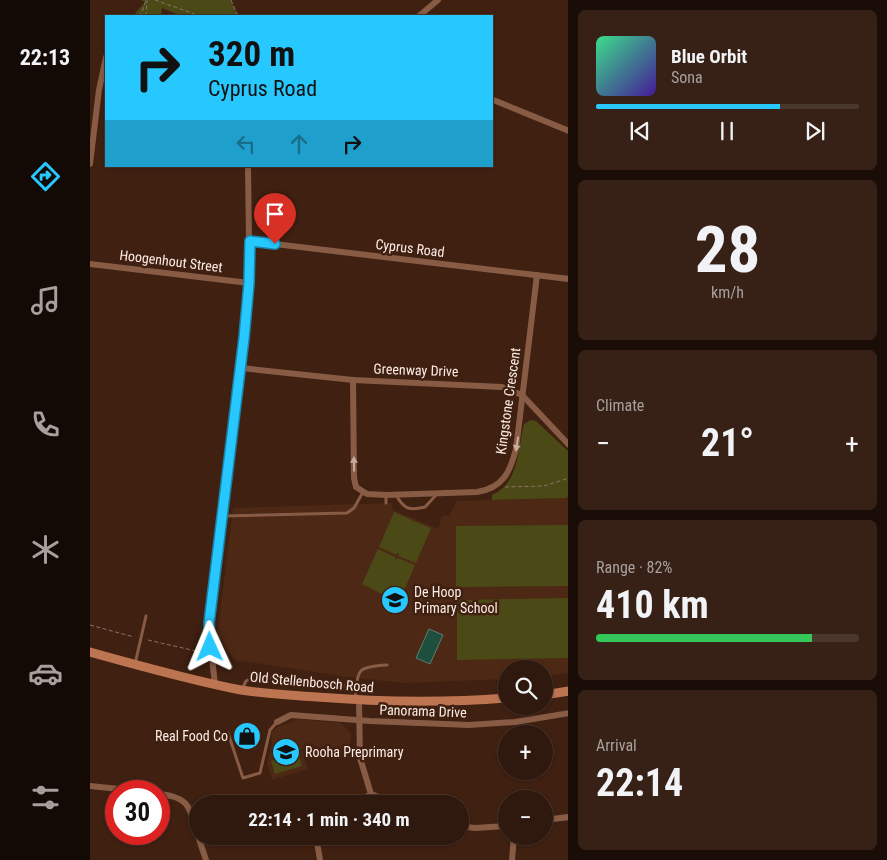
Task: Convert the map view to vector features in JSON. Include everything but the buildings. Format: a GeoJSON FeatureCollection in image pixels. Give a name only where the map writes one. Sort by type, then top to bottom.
{"type":"FeatureCollection","features":[{"type":"Feature","properties":{"kind":"street"},"geometry":{"type":"LineString","coordinates":[[419,15],[438,0]]}},
{"type":"Feature","properties":{"kind":"street"},"geometry":{"type":"LineString","coordinates":[[90,164],[103,91],[105,68]]}},
{"type":"Feature","properties":{"kind":"street"},"geometry":{"type":"LineString","coordinates":[[493,100],[568,131]]}},
{"type":"Feature","properties":{"kind":"street"},"geometry":{"type":"LineString","coordinates":[[215,684],[209,623],[241,368],[249,283],[248,167]]}},
{"type":"Feature","properties":{"kind":"street","name":"Cyprus Road"},"geometry":{"type":"LineString","coordinates":[[250,241],[568,279]]}},
{"type":"Feature","properties":{"kind":"street","name":"Hoogenhout Street"},"geometry":{"type":"LineString","coordinates":[[90,264],[249,283]]}},
{"type":"Feature","properties":{"kind":"street","name":"Kingstone Crescent"},"geometry":{"type":"LineString","coordinates":[[492,488],[504,479],[513,461],[516,449],[526,377],[536,276]]}},
{"type":"Feature","properties":{"kind":"street","name":"Greenway Drive"},"geometry":{"type":"LineString","coordinates":[[241,368],[353,380],[508,388],[522,395],[568,445]]}},
{"type":"Feature","properties":{"kind":"street"},"geometry":{"type":"LineString","coordinates":[[353,380],[354,478],[356,487],[363,492],[386,495],[477,492],[492,488]]}},
{"type":"Feature","properties":{"kind":"street","name":"Old Stellenbosch Road"},"geometry":{"type":"LineString","coordinates":[[90,652],[241,690],[357,701],[424,702],[498,698]]}},
{"type":"Feature","properties":{"kind":"street"},"geometry":{"type":"LineString","coordinates":[[553,694],[568,691]]}},
{"type":"Feature","properties":{"kind":"street"},"geometry":{"type":"LineString","coordinates":[[357,701],[360,758],[371,794]]}},
{"type":"Feature","properties":{"kind":"street","name":"Panorama Drive"},"geometry":{"type":"LineString","coordinates":[[277,722],[291,716],[359,721],[469,725],[515,722],[568,713]]}},
{"type":"Feature","properties":{"kind":"street"},"geometry":{"type":"LineString","coordinates":[[90,786],[105,788]]}},
{"type":"Feature","properties":{"kind":"street"},"geometry":{"type":"LineString","coordinates":[[170,795],[175,796],[185,803],[189,809]]}},
{"type":"Feature","properties":{"kind":"street"},"geometry":{"type":"LineString","coordinates":[[553,818],[568,816]]}},
{"type":"Feature","properties":{"kind":"street"},"geometry":{"type":"LineString","coordinates":[[469,827],[498,827]]}},
{"type":"Feature","properties":{"kind":"street"},"geometry":{"type":"LineString","coordinates":[[201,845],[206,860]]}},
{"type":"Feature","properties":{"kind":"street"},"geometry":{"type":"LineString","coordinates":[[318,845],[320,860]]}},
{"type":"Feature","properties":{"kind":"street"},"geometry":{"type":"LineString","coordinates":[[512,860],[513,845]]}},
{"type":"Feature","properties":{"kind":"lane"},"geometry":{"type":"LineString","coordinates":[[223,516],[346,512],[354,508],[363,492]]}},
{"type":"Feature","properties":{"kind":"lane"},"geometry":{"type":"LineString","coordinates":[[396,494],[403,506],[411,508],[425,506],[437,493]]}},
{"type":"Feature","properties":{"kind":"lane"},"geometry":{"type":"LineString","coordinates":[[386,495],[386,503]]}},
{"type":"Feature","properties":{"kind":"lane"},"geometry":{"type":"LineString","coordinates":[[135,664],[146,616]]}},
{"type":"Feature","properties":{"kind":"lane"},"geometry":{"type":"LineString","coordinates":[[357,701],[356,678],[362,669],[366,666],[387,664]]}},
{"type":"Feature","properties":{"kind":"lane"},"geometry":{"type":"LineString","coordinates":[[241,690],[246,681],[256,676],[344,685],[355,688]]}},
{"type":"Feature","properties":{"kind":"lane"},"geometry":{"type":"LineString","coordinates":[[228,733],[243,778],[260,773],[270,730],[277,722]]}},
{"type":"Feature","properties":{"kind":"path"},"geometry":{"type":"LineString","coordinates":[[139,15],[147,0]]}},
{"type":"Feature","properties":{"kind":"path"},"geometry":{"type":"LineString","coordinates":[[146,15],[147,0]]}},
{"type":"Feature","properties":{"kind":"path"},"geometry":{"type":"LineString","coordinates":[[155,0],[197,15]]}},
{"type":"Feature","properties":{"kind":"path"},"geometry":{"type":"LineString","coordinates":[[231,0],[238,15]]}},
{"type":"Feature","properties":{"kind":"path"},"geometry":{"type":"LineString","coordinates":[[492,488],[544,486],[568,478]]}},
{"type":"Feature","properties":{"kind":"path"},"geometry":{"type":"LineString","coordinates":[[90,625],[196,651],[210,647]]}},
{"type":"Feature","properties":{"kind":"shaded area"},"geometry":{"type":"Polygon","coordinates":[[[141,0],[231,0],[238,15],[179,15],[162,8],[161,15],[134,15],[145,2],[141,0]]]}},
{"type":"Feature","properties":{"kind":"shaded area"},"geometry":{"type":"Polygon","coordinates":[[[531,420],[536,421],[568,451],[568,496],[567,498],[492,500],[492,495],[508,483],[516,464],[524,424],[531,420]]]}},
{"type":"Feature","properties":{"kind":"shaded area","name":"De Hoop Primary School"},"geometry":{"type":"Polygon","coordinates":[[[568,498],[568,673],[553,675],[553,660],[498,660],[498,679],[405,683],[354,678],[235,660],[217,638],[233,508],[392,503],[393,510],[439,529],[441,517],[449,516],[457,501],[568,498]]]}},
{"type":"Feature","properties":{"kind":"shaded area"},"geometry":{"type":"Polygon","coordinates":[[[394,512],[413,522],[431,528],[416,563],[398,556],[399,554],[397,553],[396,555],[379,547],[394,512]]]}},
{"type":"Feature","properties":{"kind":"shaded area"},"geometry":{"type":"Polygon","coordinates":[[[568,525],[568,586],[456,587],[456,526],[568,525]]]}},
{"type":"Feature","properties":{"kind":"shaded area"},"geometry":{"type":"Polygon","coordinates":[[[378,549],[395,557],[396,560],[398,558],[415,565],[400,600],[395,598],[394,600],[362,584],[378,549]]]}},
{"type":"Feature","properties":{"kind":"shaded area"},"geometry":{"type":"Polygon","coordinates":[[[568,598],[568,658],[457,660],[457,600],[568,598]]]}},
{"type":"Feature","properties":{"kind":"shaded area"},"geometry":{"type":"Polygon","coordinates":[[[429,629],[443,635],[430,664],[416,658],[429,629]]]}},
{"type":"Feature","properties":{"kind":"shaded area","name":"Rooha Preprimary"},"geometry":{"type":"Polygon","coordinates":[[[295,719],[341,723],[351,734],[349,755],[302,749],[308,769],[272,780],[267,763],[272,744],[271,732],[279,726],[293,722],[295,719]]]}},
{"type":"Feature","properties":{"kind":"shaded area"},"geometry":{"type":"Polygon","coordinates":[[[298,753],[302,766],[275,774],[271,761],[298,753]]]}},
{"type":"Feature","properties":{"kind":"place","name":"De Hoop Primary School"},"geometry":{"type":"Point","coordinates":[395,600]}},
{"type":"Feature","properties":{"kind":"place","name":"Real Food Co"},"geometry":{"type":"Point","coordinates":[247,736]}},
{"type":"Feature","properties":{"kind":"place","name":"Rooha Preprimary"},"geometry":{"type":"Point","coordinates":[286,752]}},
{"type":"Feature","properties":{"kind":"route"},"geometry":{"type":"LineString","coordinates":[[210,647],[209,623],[244,338],[249,283],[250,241],[275,244]]}}]}
